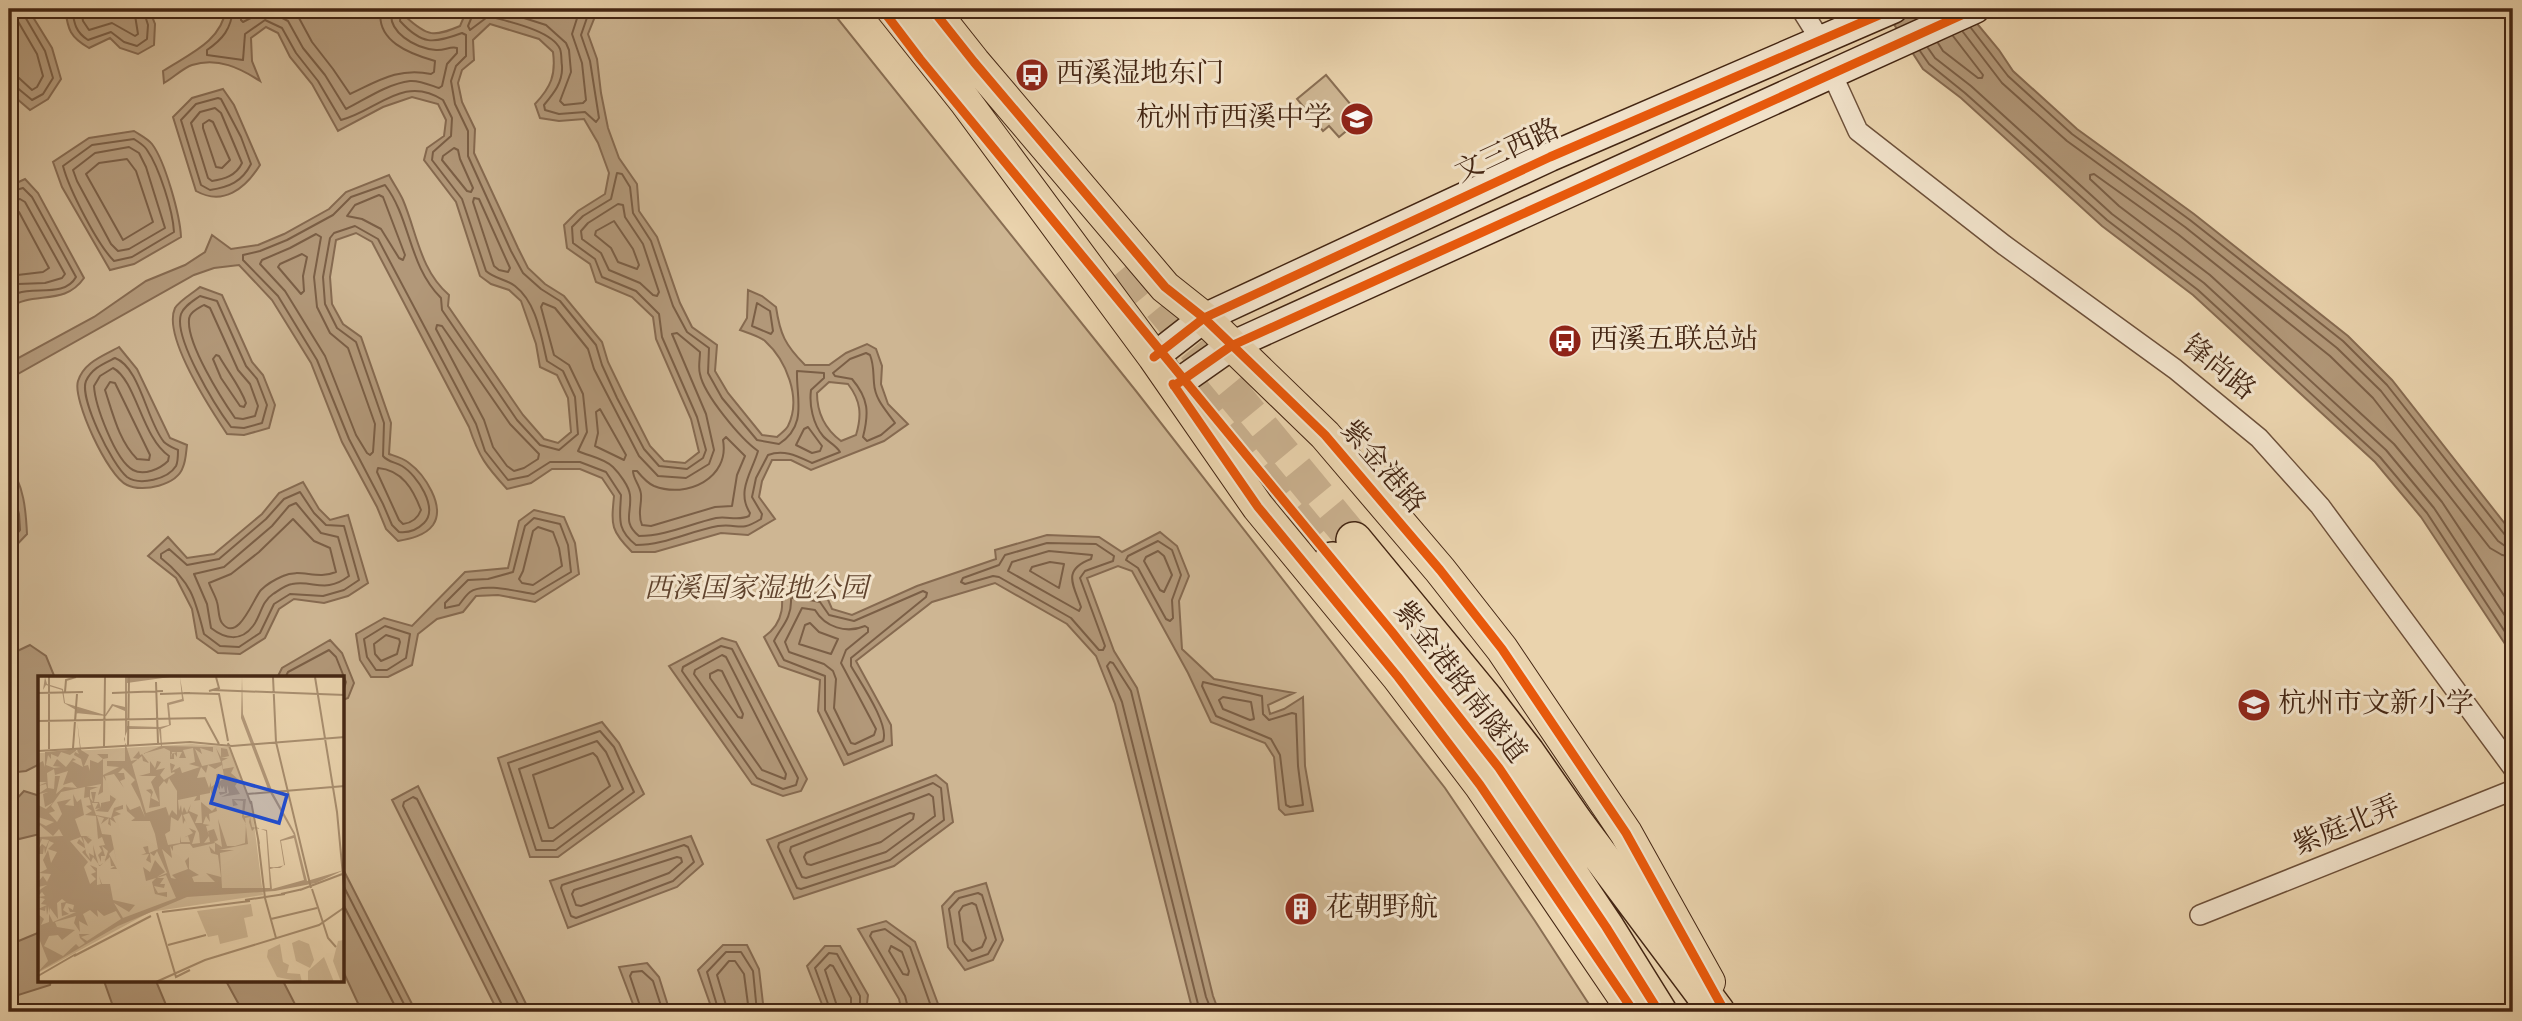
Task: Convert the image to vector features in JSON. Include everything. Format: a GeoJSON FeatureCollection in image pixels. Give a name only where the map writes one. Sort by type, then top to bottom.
{"type":"FeatureCollection","features":[{"type":"Feature","properties":{"kind":"highway","name":"紫金港路南隧道"},"geometry":{"type":"LineString","coordinates":[[1343,550],[1485,699],[1527,753],[1561,830]]}},
{"type":"Feature","properties":{"kind":"highway"},"geometry":{"type":"LineString","coordinates":[[1561,830],[1643,1012]]}},
{"type":"Feature","properties":{"kind":"highway"},"geometry":{"type":"LineString","coordinates":[[1561,830],[1659,1012]]}},
{"type":"Feature","properties":{"kind":"highway"},"geometry":{"type":"LineString","coordinates":[[1561,830],[1696,1012]]}},
{"type":"Feature","properties":{"kind":"highway"},"geometry":{"type":"LineString","coordinates":[[1561,830],[1717,1012]]}},
{"type":"Feature","properties":{"kind":"main road"},"geometry":{"type":"LineString","coordinates":[[892,9],[965,101],[1154,357],[1258,507],[1398,677],[1480,785],[1633,1012]]}},
{"type":"Feature","properties":{"kind":"main road","name":"紫金港路"},"geometry":{"type":"LineString","coordinates":[[932,9],[1165,286],[1204,318],[1325,435],[1440,570],[1502,649],[1626,832],[1725,1012]]}},
{"type":"Feature","properties":{"kind":"main road","name":"文三西路"},"geometry":{"type":"LineString","coordinates":[[1154,357],[1204,318],[1550,157],[1893,9]]}},
{"type":"Feature","properties":{"kind":"main road"},"geometry":{"type":"LineString","coordinates":[[1174,386],[1231,346],[1975,9]]}},
{"type":"Feature","properties":{"kind":"street"},"geometry":{"type":"LineString","coordinates":[[1801,9],[1821,41]]}},
{"type":"Feature","properties":{"kind":"street","name":"锋尚路"},"geometry":{"type":"LineString","coordinates":[[1832,74],[1858,131],[2004,246],[2175,369],[2259,438],[2320,506],[2513,768]]}},
{"type":"Feature","properties":{"kind":"street","name":"紫庭北弄"},"geometry":{"type":"LineString","coordinates":[[2200,915],[2513,790]]}},
{"type":"Feature","properties":{"kind":"green space","name":"西溪国家湿地公园"},"geometry":{"type":"Polygon","coordinates":[[[9,9],[830,9],[1136,391],[1445,788],[1594,1012],[9,1012],[9,9]]]}},
{"type":"Feature","properties":{"kind":"green space"},"geometry":{"type":"Polygon","coordinates":[[[1326,75],[1362,118],[1339,137],[1329,126],[1323,131],[1297,99],[1326,75]]]}},
{"type":"Feature","properties":{"kind":"water"},"geometry":{"type":"Polygon","coordinates":[[[9,9],[28,9],[52,48],[61,79],[48,99],[30,110],[9,89],[9,9]]]}},
{"type":"Feature","properties":{"kind":"water"},"geometry":{"type":"Polygon","coordinates":[[[65,9],[149,9],[155,24],[154,45],[138,54],[120,48],[110,38],[89,48],[71,32],[65,9]]]}},
{"type":"Feature","properties":{"kind":"water"},"geometry":{"type":"Polygon","coordinates":[[[226,9],[409,9],[406,17],[414,24],[426,32],[437,33],[460,26],[466,12],[464,9],[598,9],[588,34],[597,59],[608,128],[619,158],[637,184],[639,211],[657,237],[680,303],[692,327],[717,345],[715,371],[728,393],[762,435],[777,437],[788,426],[793,404],[790,380],[785,369],[765,341],[740,330],[747,318],[748,290],[762,296],[776,307],[784,339],[805,365],[829,365],[846,353],[867,344],[876,349],[882,366],[881,384],[888,404],[908,424],[884,441],[811,470],[791,460],[772,460],[762,481],[759,497],[775,519],[748,535],[721,533],[655,552],[632,552],[616,533],[614,496],[602,478],[580,469],[552,469],[531,483],[507,489],[500,481],[480,454],[469,427],[372,242],[356,233],[336,240],[330,277],[332,304],[343,324],[361,337],[391,423],[389,454],[415,468],[432,491],[437,509],[433,525],[412,538],[398,541],[386,529],[342,442],[311,363],[272,300],[239,265],[214,268],[194,275],[18,374],[9,387],[9,363],[94,317],[146,281],[185,265],[205,252],[212,235],[231,249],[258,245],[329,209],[346,192],[389,175],[403,200],[425,263],[449,295],[448,306],[523,415],[544,439],[558,443],[571,432],[568,398],[557,375],[540,367],[536,344],[521,301],[509,290],[491,284],[480,276],[456,202],[424,160],[427,148],[444,136],[446,120],[438,104],[412,97],[383,107],[338,131],[312,84],[290,57],[278,33],[266,27],[251,38],[252,61],[260,81],[237,68],[211,62],[189,66],[164,83],[163,71],[211,39],[223,20],[226,9]],[[490,24],[473,40],[474,60],[462,70],[458,83],[462,102],[475,129],[474,153],[528,268],[545,284],[564,296],[602,342],[608,362],[650,446],[664,461],[685,463],[699,452],[691,419],[656,339],[653,317],[632,297],[596,282],[590,264],[567,248],[564,225],[578,211],[605,194],[609,173],[598,143],[584,119],[559,121],[540,118],[535,104],[551,80],[553,52],[539,39],[490,24]],[[829,382],[817,393],[818,407],[826,426],[841,441],[856,435],[859,408],[856,396],[848,384],[829,382]]]}},
{"type":"Feature","properties":{"kind":"water"},"geometry":{"type":"Polygon","coordinates":[[[1884,9],[1965,9],[2013,71],[2077,129],[2194,214],[2348,336],[2392,380],[2513,534],[2513,656],[2421,517],[2375,462],[2193,295],[2102,226],[1961,98],[1923,69],[1884,9]]]}},
{"type":"Feature","properties":{"kind":"water"},"geometry":{"type":"Polygon","coordinates":[[[223,89],[234,105],[260,165],[240,188],[224,196],[215,197],[196,191],[173,117],[192,98],[223,89]]]}},
{"type":"Feature","properties":{"kind":"water"},"geometry":{"type":"Polygon","coordinates":[[[134,131],[152,144],[162,163],[175,202],[181,237],[134,264],[110,270],[62,187],[53,162],[89,138],[134,131]]]}},
{"type":"Feature","properties":{"kind":"water"},"geometry":{"type":"Polygon","coordinates":[[[25,179],[38,193],[84,278],[67,292],[28,300],[9,308],[9,210],[12,185],[25,179]]]}},
{"type":"Feature","properties":{"kind":"water"},"geometry":{"type":"Polygon","coordinates":[[[200,287],[222,295],[252,362],[263,375],[275,405],[269,428],[244,435],[227,434],[190,372],[175,336],[173,320],[177,305],[200,287]]]}},
{"type":"Feature","properties":{"kind":"water"},"geometry":{"type":"Polygon","coordinates":[[[119,347],[137,369],[170,438],[187,445],[185,462],[180,473],[159,486],[134,487],[119,479],[93,437],[80,404],[78,381],[81,374],[95,360],[119,347]]]}},
{"type":"Feature","properties":{"kind":"water"},"geometry":{"type":"Polygon","coordinates":[[[9,468],[21,489],[27,534],[9,553],[9,468]]]}},
{"type":"Feature","properties":{"kind":"water"},"geometry":{"type":"Polygon","coordinates":[[[303,482],[319,509],[330,520],[348,515],[368,583],[348,596],[324,603],[294,599],[279,609],[265,638],[240,654],[218,653],[197,638],[192,609],[176,578],[148,556],[168,537],[187,558],[214,554],[262,514],[279,493],[303,482]]]}},
{"type":"Feature","properties":{"kind":"water"},"geometry":{"type":"Polygon","coordinates":[[[534,510],[564,517],[575,543],[579,574],[535,602],[498,595],[476,596],[463,612],[437,619],[418,634],[412,665],[388,677],[371,677],[360,660],[356,634],[384,618],[412,626],[465,572],[508,568],[519,521],[534,510]]]}},
{"type":"Feature","properties":{"kind":"water"},"geometry":{"type":"Polygon","coordinates":[[[1160,532],[1177,546],[1189,576],[1179,601],[1182,649],[1214,679],[1294,693],[1268,705],[1270,714],[1303,697],[1305,766],[1313,811],[1285,815],[1279,809],[1274,757],[1265,743],[1211,722],[1188,673],[1132,571],[1118,566],[1087,578],[1114,651],[1137,688],[1219,1012],[1193,1012],[1115,704],[1096,656],[1067,624],[995,583],[932,602],[856,661],[891,725],[892,745],[844,765],[818,711],[820,680],[779,666],[764,637],[780,617],[780,575],[793,590],[826,595],[832,609],[852,615],[917,586],[996,559],[995,550],[1047,535],[1099,537],[1122,552],[1160,532]]]}},
{"type":"Feature","properties":{"kind":"water"},"geometry":{"type":"Polygon","coordinates":[[[722,638],[736,642],[807,779],[801,791],[783,796],[752,784],[669,666],[722,638]]]}},
{"type":"Feature","properties":{"kind":"water"},"geometry":{"type":"Polygon","coordinates":[[[330,640],[342,653],[354,683],[345,699],[345,676],[278,676],[282,668],[330,640]]]}},
{"type":"Feature","properties":{"kind":"water"},"geometry":{"type":"Polygon","coordinates":[[[30,645],[46,656],[54,676],[38,676],[38,765],[26,771],[9,773],[9,655],[30,645]]]}},
{"type":"Feature","properties":{"kind":"water"},"geometry":{"type":"Polygon","coordinates":[[[602,722],[619,743],[644,794],[558,857],[530,857],[498,758],[602,722]]]}},
{"type":"Feature","properties":{"kind":"water"},"geometry":{"type":"Polygon","coordinates":[[[936,775],[947,784],[953,822],[894,866],[794,899],[767,840],[936,775]]]}},
{"type":"Feature","properties":{"kind":"water"},"geometry":{"type":"Polygon","coordinates":[[[418,786],[530,1012],[498,1012],[392,800],[418,786]]]}},
{"type":"Feature","properties":{"kind":"water"},"geometry":{"type":"Polygon","coordinates":[[[24,791],[38,795],[38,834],[19,839],[11,827],[10,806],[24,791]]]}},
{"type":"Feature","properties":{"kind":"water"},"geometry":{"type":"Polygon","coordinates":[[[691,836],[703,864],[677,887],[568,928],[550,881],[691,836]]]}},
{"type":"Feature","properties":{"kind":"water"},"geometry":{"type":"Polygon","coordinates":[[[345,873],[416,1012],[362,1012],[345,975],[345,873]]]}},
{"type":"Feature","properties":{"kind":"water"},"geometry":{"type":"Polygon","coordinates":[[[986,883],[1003,940],[993,960],[965,970],[948,947],[942,906],[955,892],[986,883]]]}},
{"type":"Feature","properties":{"kind":"water"},"geometry":{"type":"Polygon","coordinates":[[[886,921],[915,942],[941,1012],[902,1012],[899,999],[858,929],[886,921]]]}},
{"type":"Feature","properties":{"kind":"water"},"geometry":{"type":"Polygon","coordinates":[[[38,933],[38,982],[51,982],[50,985],[9,998],[9,945],[38,933]]]}},
{"type":"Feature","properties":{"kind":"water"},"geometry":{"type":"Polygon","coordinates":[[[723,945],[747,945],[759,969],[764,1012],[713,1012],[698,970],[723,945]]]}},
{"type":"Feature","properties":{"kind":"water"},"geometry":{"type":"Polygon","coordinates":[[[825,946],[840,946],[868,995],[866,1012],[825,1012],[807,966],[825,946]]]}},
{"type":"Feature","properties":{"kind":"water"},"geometry":{"type":"Polygon","coordinates":[[[647,963],[659,977],[670,1012],[636,1012],[619,967],[647,963]]]}},
{"type":"Feature","properties":{"kind":"water"},"geometry":{"type":"Polygon","coordinates":[[[104,982],[156,982],[169,1012],[115,1012],[104,982]]]}},
{"type":"Feature","properties":{"kind":"water"},"geometry":{"type":"Polygon","coordinates":[[[227,982],[284,982],[299,1012],[243,1012],[227,982]]]}},
{"type":"Feature","properties":{"kind":"tunnel"},"geometry":{"type":"LineString","coordinates":[[1127,265],[1354,540]]}},
{"type":"Feature","properties":{"kind":"tunnel"},"geometry":{"type":"LineString","coordinates":[[1191,389],[1332,560]]}},
{"type":"Feature","properties":{"kind":"cycle path"},"geometry":{"type":"LineString","coordinates":[[882,9],[920,59],[1392,632],[1499,768],[1606,927],[1659,1012]]}},
{"type":"Feature","properties":{"kind":"cycle path"},"geometry":{"type":"LineString","coordinates":[[932,9],[1165,287],[1204,318],[1325,435],[1440,570],[1502,649],[1626,833],[1725,1012]]}},
{"type":"Feature","properties":{"kind":"cycle path"},"geometry":{"type":"LineString","coordinates":[[1154,357],[1204,318],[1550,157],[1893,9]]}},
{"type":"Feature","properties":{"kind":"cycle path"},"geometry":{"type":"LineString","coordinates":[[1174,386],[1231,346],[1975,9]]}},
{"type":"Feature","properties":{"kind":"cycle path"},"geometry":{"type":"LineString","coordinates":[[1173,384],[1258,507],[1398,677],[1480,785],[1634,1012]]}},
{"type":"Feature","properties":{"kind":"place","name":"西溪湿地东门"},"geometry":{"type":"Point","coordinates":[1032,75]}},
{"type":"Feature","properties":{"kind":"place","name":"杭州市西溪中学"},"geometry":{"type":"Point","coordinates":[1357,119]}},
{"type":"Feature","properties":{"kind":"place","name":"西溪五联总站"},"geometry":{"type":"Point","coordinates":[1565,341]}},
{"type":"Feature","properties":{"kind":"place","name":"杭州市文新小学"},"geometry":{"type":"Point","coordinates":[2254,705]}},
{"type":"Feature","properties":{"kind":"place","name":"花朝野航"},"geometry":{"type":"Point","coordinates":[1301,909]}}]}
